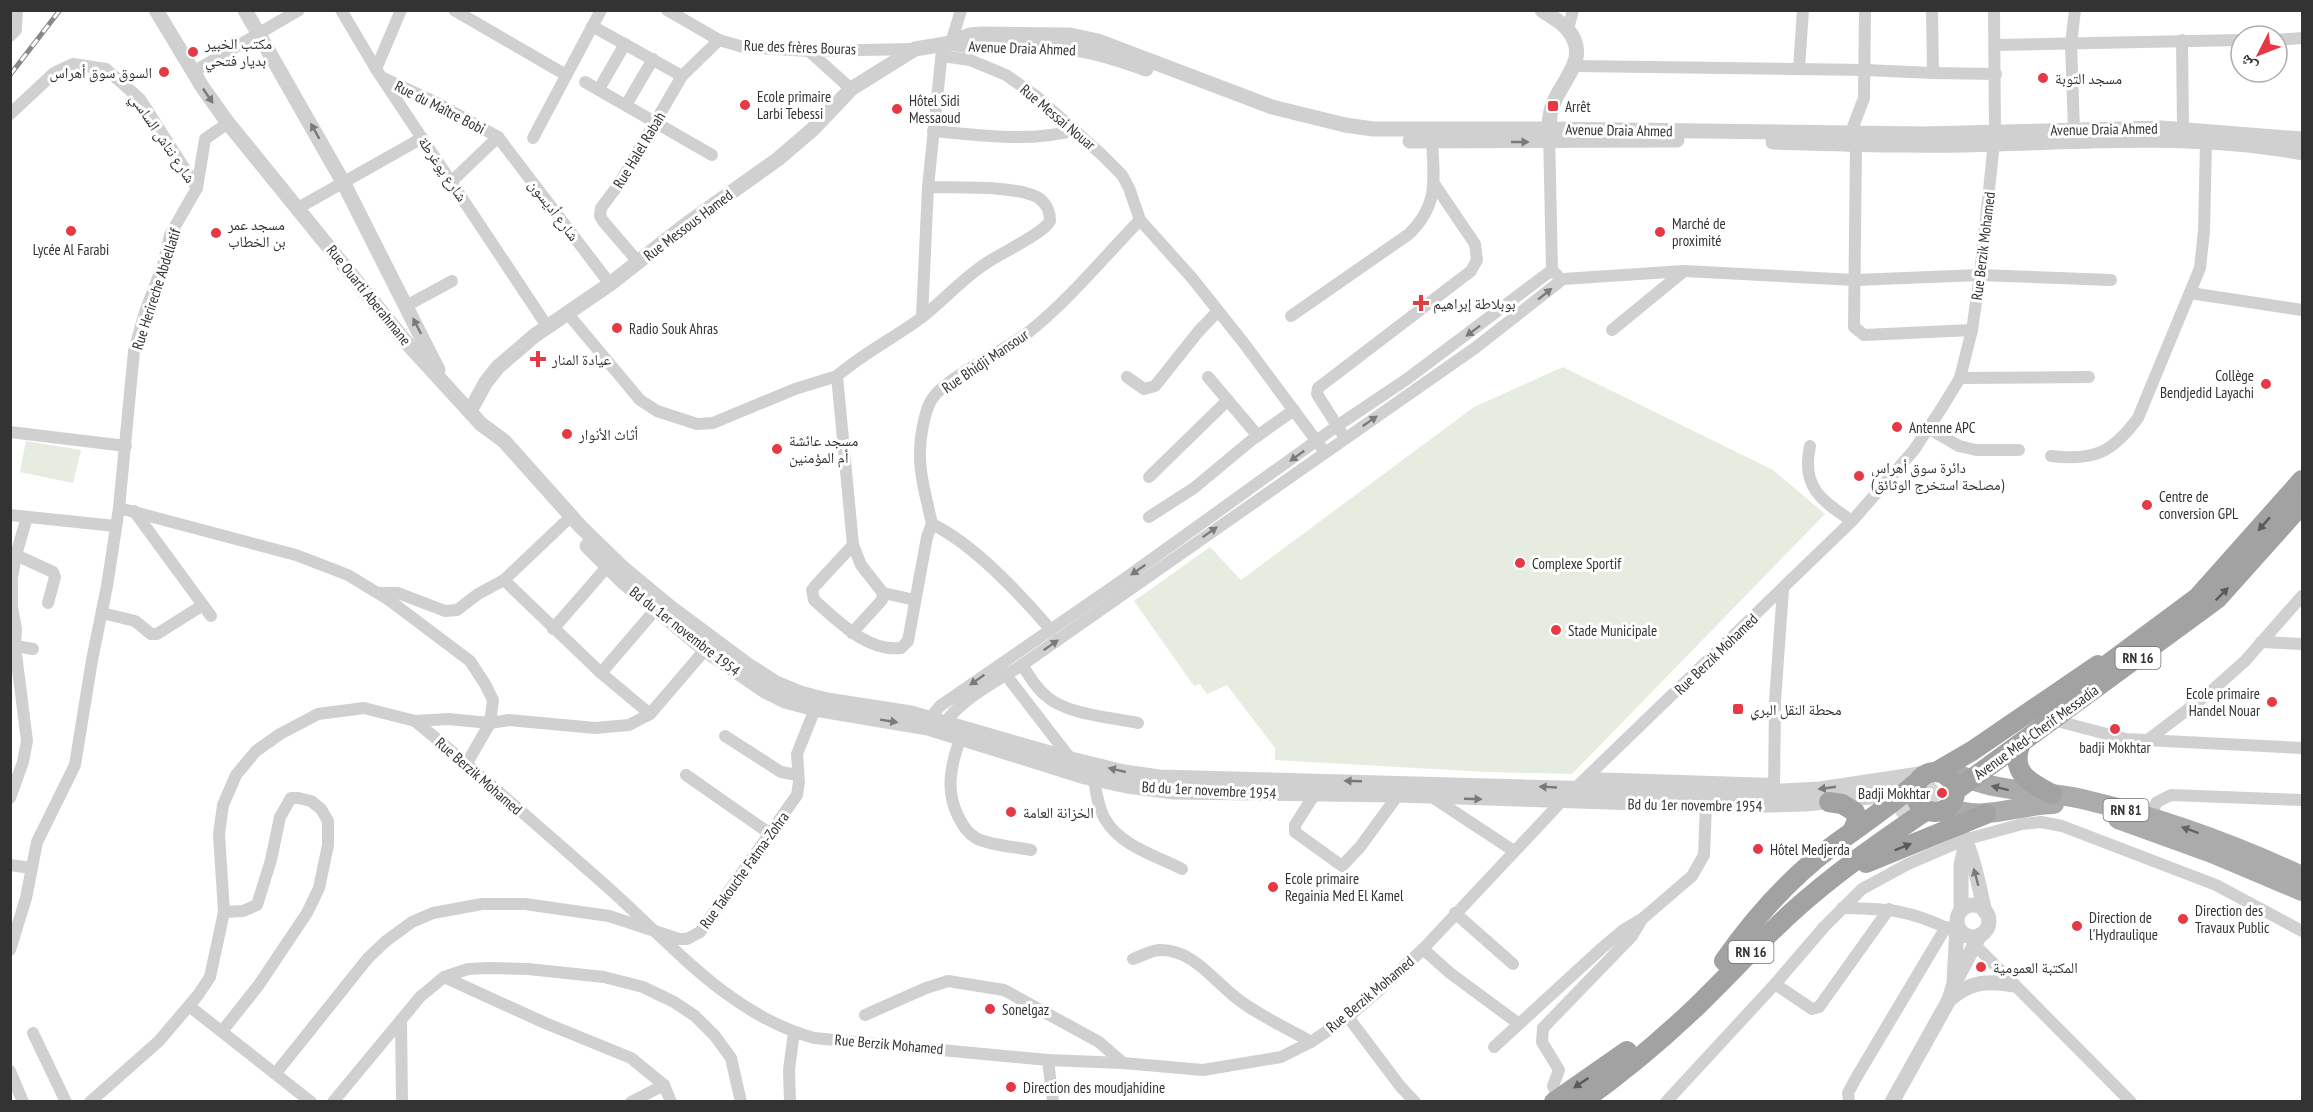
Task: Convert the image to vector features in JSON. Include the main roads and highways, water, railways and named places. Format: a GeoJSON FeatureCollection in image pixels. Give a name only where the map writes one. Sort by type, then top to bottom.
{"type":"FeatureCollection","features":[{"type":"Feature","properties":{"kind":"highway","name":"RN 16"},"geometry":{"type":"LineString","coordinates":[[1955,808],[2041,715],[2124,651],[2187,607],[2204,591],[2302,480]]}},
{"type":"Feature","properties":{"kind":"highway","name":"Avenue Med-Cherif Messadia"},"geometry":{"type":"LineString","coordinates":[[1581,1101],[1675,1026],[1791,912],[1851,862],[1955,808],[2021,742],[2217,599],[2302,504]]}},
{"type":"Feature","properties":{"kind":"highway"},"geometry":{"type":"LineString","coordinates":[[1724,961],[1760,913],[1794,878],[1852,832],[1924,780],[2084,673],[2124,651]]}},
{"type":"Feature","properties":{"kind":"highway"},"geometry":{"type":"LineString","coordinates":[[2021,742],[2017,759],[2023,775],[2035,785],[2044,807]]}},
{"type":"Feature","properties":{"kind":"highway"},"geometry":{"type":"LineString","coordinates":[[1924,780],[1949,777],[1955,808]]}},
{"type":"Feature","properties":{"kind":"highway"},"geometry":{"type":"LineString","coordinates":[[1924,780],[1921,807],[1955,808]]}},
{"type":"Feature","properties":{"kind":"highway"},"geometry":{"type":"LineString","coordinates":[[1829,802],[1842,804],[1855,812],[1857,820],[1852,832]]}},
{"type":"Feature","properties":{"kind":"highway"},"geometry":{"type":"LineString","coordinates":[[1815,893],[1955,808]]}},
{"type":"Feature","properties":{"kind":"highway","name":"RN 16"},"geometry":{"type":"LineString","coordinates":[[1556,1100],[1624,1054],[1681,1004],[1809,881],[1856,844],[1898,817]]}},
{"type":"Feature","properties":{"kind":"main road","name":"RN 81"},"geometry":{"type":"LineString","coordinates":[[1955,808],[2014,791],[2044,807]]}},
{"type":"Feature","properties":{"kind":"main road","name":"RN 81"},"geometry":{"type":"LineString","coordinates":[[1955,808],[1967,814],[1986,814],[2044,807],[2189,829],[2302,876]]}},
{"type":"Feature","properties":{"kind":"main road","name":"RN 81"},"geometry":{"type":"LineString","coordinates":[[2146,822],[2302,891]]}},
{"type":"Feature","properties":{"kind":"tunnel"},"geometry":{"type":"LineString","coordinates":[[1898,817],[1969,766]]}},
{"type":"Feature","properties":{"kind":"railway"},"geometry":{"type":"LineString","coordinates":[[10,75],[60,10]]}},
{"type":"Feature","properties":{"kind":"place","name":"مكتب الخبير بديار فتحي"},"geometry":{"type":"Point","coordinates":[193,52]}},
{"type":"Feature","properties":{"kind":"place","name":"السوق سوق أهراس"},"geometry":{"type":"Point","coordinates":[164,72]}},
{"type":"Feature","properties":{"kind":"place","name":"مسجد التوبة"},"geometry":{"type":"Point","coordinates":[2043,78]}},
{"type":"Feature","properties":{"kind":"place","name":"Ecole primaire Larbi Tebessi"},"geometry":{"type":"Point","coordinates":[745,105]}},
{"type":"Feature","properties":{"kind":"place","name":"Arrêt"},"geometry":{"type":"Point","coordinates":[1553,106]}},
{"type":"Feature","properties":{"kind":"place","name":"Hôtel Sidi Messaoud"},"geometry":{"type":"Point","coordinates":[897,109]}},
{"type":"Feature","properties":{"kind":"place","name":"Lycée Al Farabi"},"geometry":{"type":"Point","coordinates":[71,231]}},
{"type":"Feature","properties":{"kind":"place","name":"Marché de proximité"},"geometry":{"type":"Point","coordinates":[1660,232]}},
{"type":"Feature","properties":{"kind":"place","name":"مسجد عمر بن الخطاب"},"geometry":{"type":"Point","coordinates":[216,233]}},
{"type":"Feature","properties":{"kind":"place","name":"بوبلاطة إبراهيم"},"geometry":{"type":"Point","coordinates":[1421,303]}},
{"type":"Feature","properties":{"kind":"place","name":"Radio Souk Ahras"},"geometry":{"type":"Point","coordinates":[617,328]}},
{"type":"Feature","properties":{"kind":"place","name":"عيادة المنار"},"geometry":{"type":"Point","coordinates":[538,359]}},
{"type":"Feature","properties":{"kind":"place","name":"Collège Bendjedid Layachi"},"geometry":{"type":"Point","coordinates":[2266,384]}},
{"type":"Feature","properties":{"kind":"place","name":"Antenne APC"},"geometry":{"type":"Point","coordinates":[1897,427]}},
{"type":"Feature","properties":{"kind":"place","name":"أثاث الأنوار"},"geometry":{"type":"Point","coordinates":[567,434]}},
{"type":"Feature","properties":{"kind":"place","name":"مسجد عائشة أم المؤمنين"},"geometry":{"type":"Point","coordinates":[777,449]}},
{"type":"Feature","properties":{"kind":"place","name":"دائرة سوق أهراس (مصلحة استخرج الوثائق)"},"geometry":{"type":"Point","coordinates":[1859,476]}},
{"type":"Feature","properties":{"kind":"place","name":"Centre de conversion GPL"},"geometry":{"type":"Point","coordinates":[2147,505]}},
{"type":"Feature","properties":{"kind":"place","name":"Complexe Sportif"},"geometry":{"type":"Point","coordinates":[1520,563]}},
{"type":"Feature","properties":{"kind":"place","name":"Stade Municipale"},"geometry":{"type":"Point","coordinates":[1556,630]}},
{"type":"Feature","properties":{"kind":"place","name":"Ecole primaire Handel Nouar"},"geometry":{"type":"Point","coordinates":[2272,702]}},
{"type":"Feature","properties":{"kind":"place","name":"محطة النقل البري"},"geometry":{"type":"Point","coordinates":[1738,709]}},
{"type":"Feature","properties":{"kind":"place","name":"badji Mokhtar"},"geometry":{"type":"Point","coordinates":[2115,729]}},
{"type":"Feature","properties":{"kind":"place","name":"Badji Mokhtar"},"geometry":{"type":"Point","coordinates":[1942,793]}},
{"type":"Feature","properties":{"kind":"place","name":"الخزانة العامة"},"geometry":{"type":"Point","coordinates":[1011,812]}},
{"type":"Feature","properties":{"kind":"place","name":"Hôtel Medjerda"},"geometry":{"type":"Point","coordinates":[1758,849]}},
{"type":"Feature","properties":{"kind":"place","name":"Ecole primaire Regainia Med El Kamel"},"geometry":{"type":"Point","coordinates":[1273,887]}},
{"type":"Feature","properties":{"kind":"place","name":"Direction des Travaux Public"},"geometry":{"type":"Point","coordinates":[2183,919]}},
{"type":"Feature","properties":{"kind":"place","name":"Direction de l'Hydraulique"},"geometry":{"type":"Point","coordinates":[2077,926]}},
{"type":"Feature","properties":{"kind":"place","name":"المكتبة العمومية"},"geometry":{"type":"Point","coordinates":[1981,967]}},
{"type":"Feature","properties":{"kind":"place","name":"Sonelgaz"},"geometry":{"type":"Point","coordinates":[990,1009]}},
{"type":"Feature","properties":{"kind":"place","name":"Direction des moudjahidine"},"geometry":{"type":"Point","coordinates":[1011,1087]}}]}
